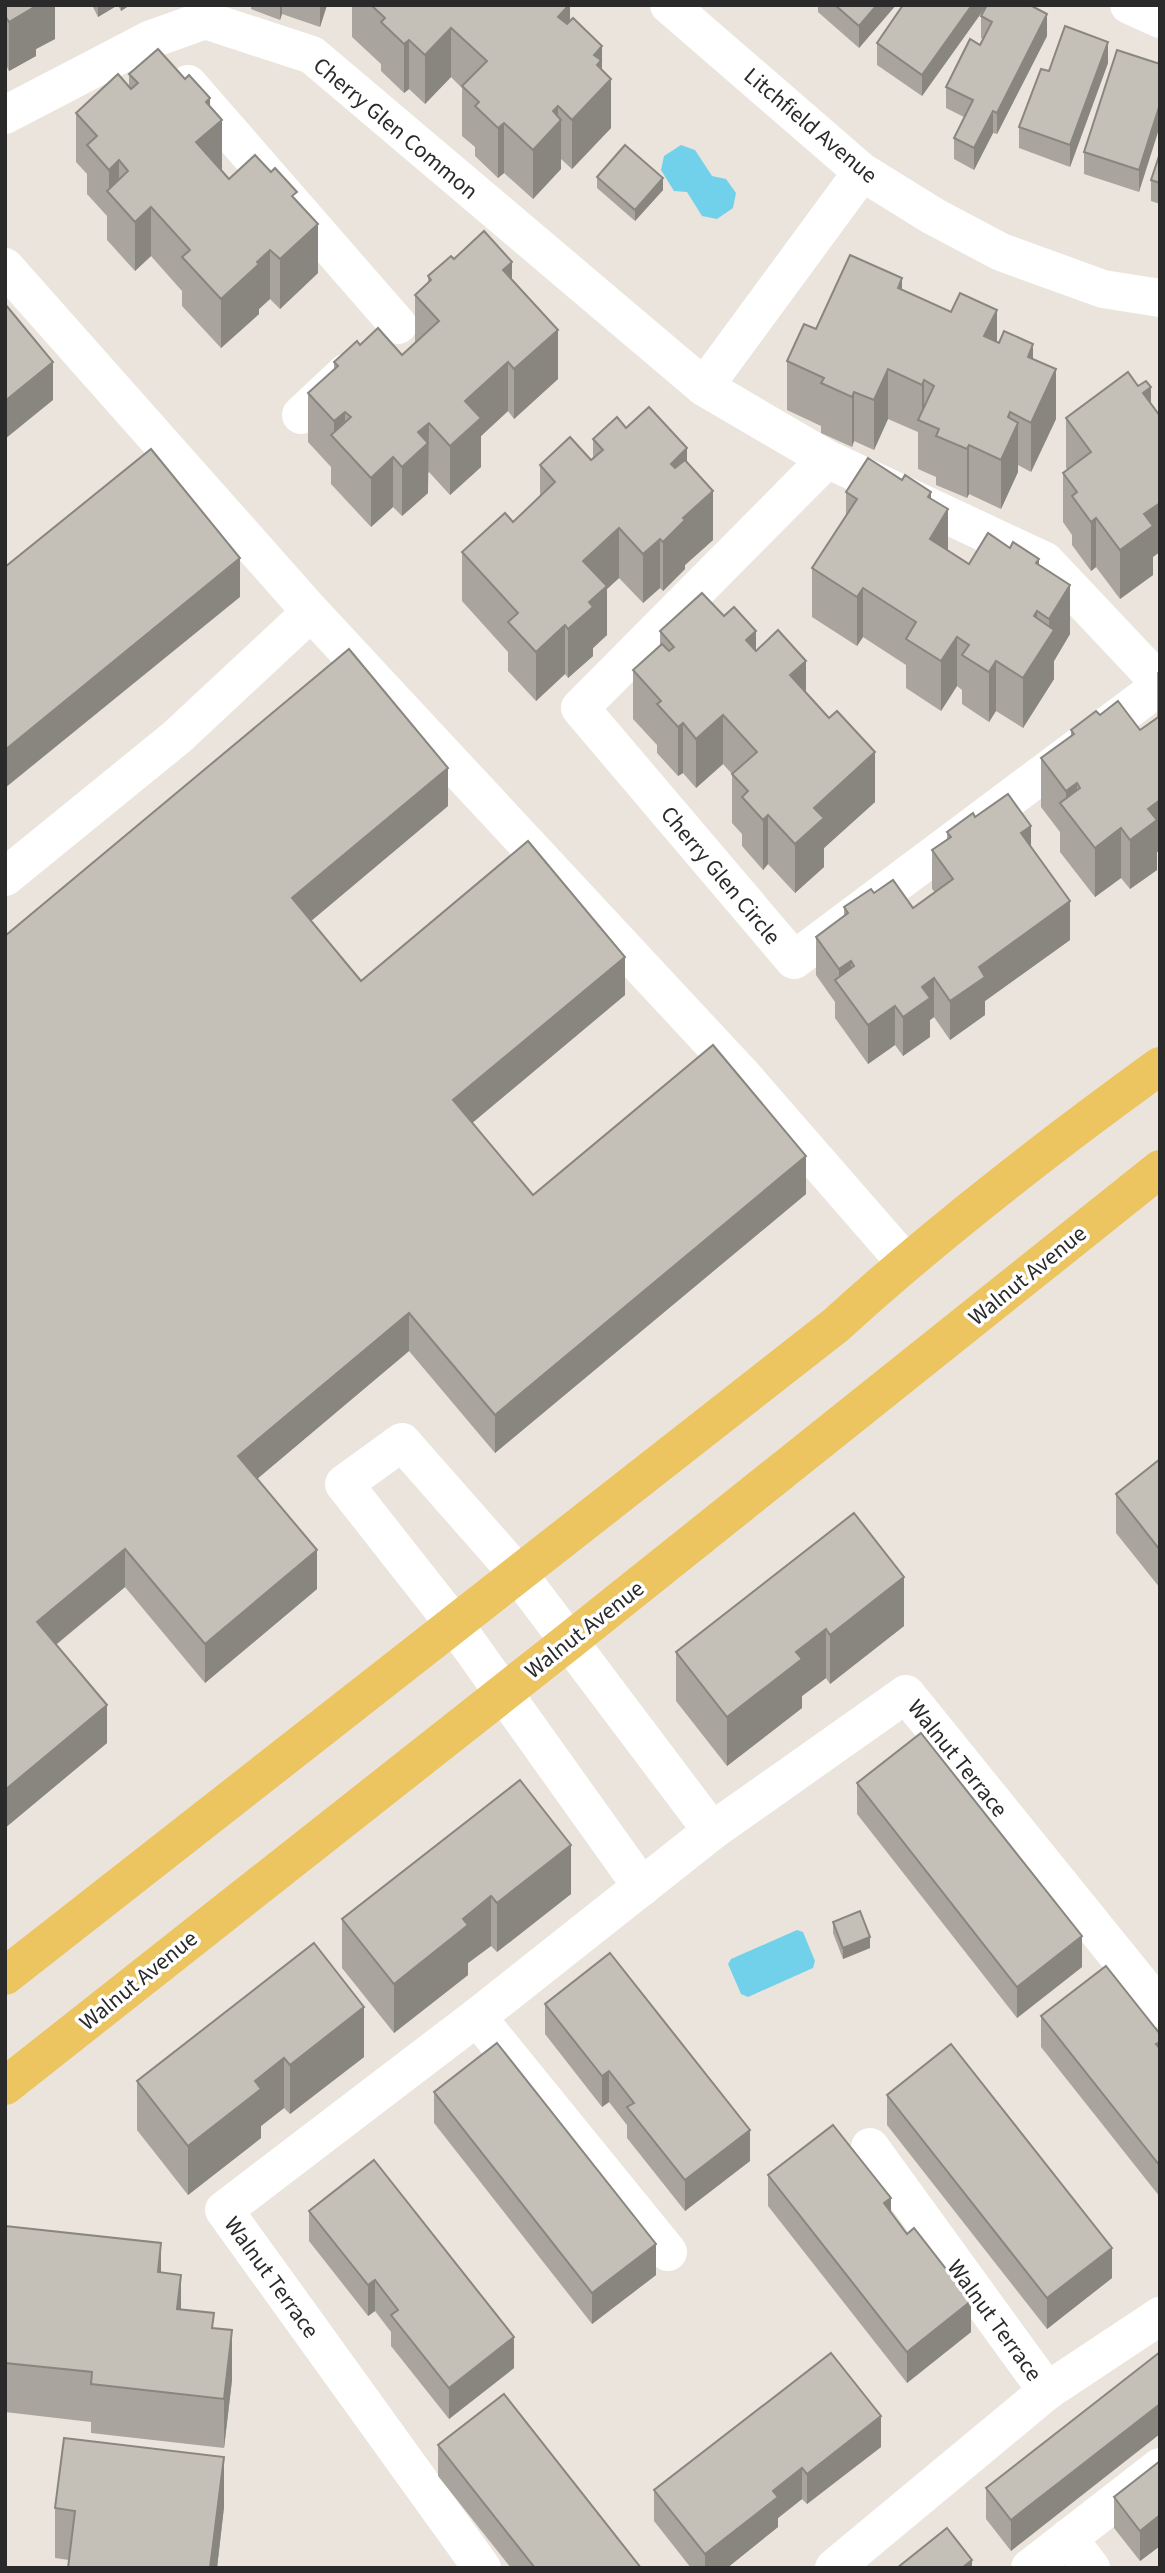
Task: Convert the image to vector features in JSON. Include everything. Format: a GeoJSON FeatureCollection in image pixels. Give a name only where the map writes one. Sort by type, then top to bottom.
{"type":"FeatureCollection","features":[{"type":"Feature","properties":{"kind":"main road"},"geometry":{"type":"LineString","coordinates":[[5,1976],[836,1325],[905,1262],[1074,1129],[1160,1066]]}},
{"type":"Feature","properties":{"kind":"main road","name":"Walnut Avenue"},"geometry":{"type":"LineString","coordinates":[[5,2086],[568,1642],[1160,1169]]}},
{"type":"Feature","properties":{"kind":"street","name":"Litchfield Avenue"},"geometry":{"type":"LineString","coordinates":[[669,5],[862,172],[933,216],[1001,252],[1103,289],[1160,298]]}},
{"type":"Feature","properties":{"kind":"street"},"geometry":{"type":"LineString","coordinates":[[1129,5],[1160,19]]}},
{"type":"Feature","properties":{"kind":"street","name":"Cherry Glen Common"},"geometry":{"type":"LineString","coordinates":[[5,115],[149,40],[205,20],[312,55],[491,226],[704,387],[827,458],[1045,561],[1160,685]]}},
{"type":"Feature","properties":{"kind":"street"},"geometry":{"type":"LineString","coordinates":[[149,40],[398,325]]}},
{"type":"Feature","properties":{"kind":"street"},"geometry":{"type":"LineString","coordinates":[[704,387],[862,172]]}},
{"type":"Feature","properties":{"kind":"street"},"geometry":{"type":"LineString","coordinates":[[5,267],[311,612],[743,1076],[905,1262]]}},
{"type":"Feature","properties":{"kind":"street"},"geometry":{"type":"LineString","coordinates":[[301,415],[398,325],[426,295]]}},
{"type":"Feature","properties":{"kind":"street","name":"Cherry Glen Circle"},"geometry":{"type":"LineString","coordinates":[[827,458],[580,708],[794,960],[1160,685]]}},
{"type":"Feature","properties":{"kind":"street"},"geometry":{"type":"LineString","coordinates":[[5,877],[177,737],[311,612]]}},
{"type":"Feature","properties":{"kind":"street"},"geometry":{"type":"LineString","coordinates":[[642,1886],[455,1625],[344,1485],[402,1442],[519,1575],[712,1831]]}},
{"type":"Feature","properties":{"kind":"street","name":"Walnut Terrace"},"geometry":{"type":"LineString","coordinates":[[482,2568],[224,2210],[477,2017],[712,1831],[906,1694],[1160,2008]]}},
{"type":"Feature","properties":{"kind":"street"},"geometry":{"type":"LineString","coordinates":[[477,2017],[668,2252]]}},
{"type":"Feature","properties":{"kind":"street","name":"Walnut Terrace"},"geometry":{"type":"LineString","coordinates":[[870,2147],[1047,2391]]}},
{"type":"Feature","properties":{"kind":"street","name":"Walnut Terrace"},"geometry":{"type":"LineString","coordinates":[[834,2568],[1047,2391],[1160,2316]]}},
{"type":"Feature","properties":{"kind":"street"},"geometry":{"type":"LineString","coordinates":[[1030,2568],[1160,2467]]}},
{"type":"Feature","properties":{"kind":"street"},"geometry":{"type":"LineString","coordinates":[[1068,2538],[1091,2568]]}},
{"type":"Feature","properties":{"kind":"water"},"geometry":{"type":"Polygon","coordinates":[[[681,145],[695,150],[712,176],[726,179],[736,193],[733,208],[717,219],[702,216],[687,192],[674,191],[661,170],[664,156],[681,145]]]}},
{"type":"Feature","properties":{"kind":"water"},"geometry":{"type":"Polygon","coordinates":[[[797,1930],[803,1932],[815,1961],[813,1968],[748,1997],[741,1994],[728,1964],[731,1959],[797,1930]]]}},
{"type":"Feature","properties":{"kind":"building"},"geometry":{"type":"Polygon","coordinates":[[[5,5],[36,6],[9,22],[5,16],[5,5]]]}},
{"type":"Feature","properties":{"kind":"building"},"geometry":{"type":"Polygon","coordinates":[[[371,5],[569,5],[558,17],[567,24],[573,18],[602,46],[594,55],[601,60],[597,65],[611,79],[572,120],[558,106],[553,111],[561,120],[533,150],[504,123],[498,128],[475,106],[479,102],[462,86],[487,61],[451,28],[425,55],[409,40],[404,44],[381,22],[385,18],[371,5]]]}},
{"type":"Feature","properties":{"kind":"building"},"geometry":{"type":"Polygon","coordinates":[[[835,5],[877,5],[859,26],[835,5]]]}},
{"type":"Feature","properties":{"kind":"building"},"geometry":{"type":"Polygon","coordinates":[[[903,5],[972,5],[922,75],[877,43],[903,5]]]}},
{"type":"Feature","properties":{"kind":"building"},"geometry":{"type":"Polygon","coordinates":[[[987,5],[1030,5],[1047,14],[997,113],[993,111],[974,148],[954,138],[973,100],[946,87],[970,39],[980,45],[992,22],[981,16],[987,5]]]}},
{"type":"Feature","properties":{"kind":"building"},"geometry":{"type":"Polygon","coordinates":[[[1065,26],[1108,42],[1070,145],[1019,127],[1041,69],[1049,71],[1065,26]]]}},
{"type":"Feature","properties":{"kind":"building"},"geometry":{"type":"Polygon","coordinates":[[[158,49],[185,79],[189,75],[210,98],[206,102],[222,120],[196,142],[229,179],[255,155],[271,172],[275,168],[297,192],[292,196],[318,224],[280,259],[270,250],[257,262],[259,264],[221,299],[182,257],[190,250],[151,207],[135,222],[107,191],[128,171],[119,160],[109,170],[87,145],[97,136],[76,113],[118,74],[131,89],[138,83],[129,74],[158,49]]]}},
{"type":"Feature","properties":{"kind":"building"},"geometry":{"type":"Polygon","coordinates":[[[1117,50],[1160,64],[1160,104],[1139,170],[1084,152],[1117,50]]]}},
{"type":"Feature","properties":{"kind":"building"},"geometry":{"type":"Polygon","coordinates":[[[625,145],[663,178],[635,210],[597,177],[625,145]]]}},
{"type":"Feature","properties":{"kind":"building"},"geometry":{"type":"Polygon","coordinates":[[[1160,153],[1160,183],[1151,180],[1160,153]]]}},
{"type":"Feature","properties":{"kind":"building"},"geometry":{"type":"Polygon","coordinates":[[[484,231],[512,262],[503,270],[558,330],[514,369],[508,362],[465,401],[481,418],[450,446],[429,423],[418,432],[428,443],[402,467],[393,457],[371,478],[331,435],[351,417],[345,412],[334,421],[308,393],[338,366],[334,362],[357,341],[360,345],[378,328],[402,355],[439,321],[415,295],[431,280],[428,276],[451,256],[454,259],[484,231]]]}},
{"type":"Feature","properties":{"kind":"building"},"geometry":{"type":"Polygon","coordinates":[[[850,255],[902,278],[898,288],[951,312],[960,293],[997,310],[984,336],[999,343],[1004,331],[1033,344],[1028,357],[1056,369],[1031,423],[1010,412],[1008,417],[1018,423],[1001,460],[969,445],[967,449],[936,436],[939,429],[918,420],[934,386],[924,380],[922,385],[888,369],[874,400],[854,392],[852,397],[821,383],[824,378],[787,361],[804,324],[816,329],[850,255]]]}},
{"type":"Feature","properties":{"kind":"building"},"geometry":{"type":"Polygon","coordinates":[[[5,304],[53,362],[5,401],[5,304]]]}},
{"type":"Feature","properties":{"kind":"building"},"geometry":{"type":"Polygon","coordinates":[[[1128,372],[1138,386],[1146,381],[1151,387],[1143,393],[1160,416],[1160,503],[1144,514],[1153,526],[1120,550],[1096,518],[1091,522],[1072,496],[1077,492],[1063,473],[1091,452],[1066,418],[1128,372]]]}},
{"type":"Feature","properties":{"kind":"building"},"geometry":{"type":"Polygon","coordinates":[[[649,407],[687,448],[671,464],[675,468],[685,460],[713,491],[683,518],[685,520],[663,542],[660,539],[643,554],[619,528],[583,561],[607,586],[589,602],[593,607],[568,629],[565,625],[536,652],[508,622],[518,613],[462,552],[505,513],[513,522],[555,482],[540,465],[570,437],[591,460],[603,450],[593,439],[617,417],[626,428],[649,407]]]}},
{"type":"Feature","properties":{"kind":"building"},"geometry":{"type":"Polygon","coordinates":[[[151,449],[240,558],[5,750],[5,567],[151,449]]]}},
{"type":"Feature","properties":{"kind":"building"},"geometry":{"type":"Polygon","coordinates":[[[868,458],[902,480],[905,475],[931,492],[928,497],[948,509],[930,539],[969,564],[988,533],[1010,548],[1013,542],[1039,559],[1036,563],[1070,585],[1049,619],[1037,611],[1034,616],[1054,630],[1023,678],[996,661],[989,672],[962,655],[969,645],[957,637],[941,661],[906,639],[916,622],[863,588],[857,597],[812,568],[857,499],[846,492],[868,458]]]}},
{"type":"Feature","properties":{"kind":"building"},"geometry":{"type":"Polygon","coordinates":[[[702,593],[724,616],[734,607],[756,631],[746,640],[756,651],[778,630],[806,661],[790,675],[829,718],[837,711],[875,752],[814,808],[824,818],[795,844],[768,815],[763,820],[742,797],[748,791],[732,774],[757,752],[723,715],[696,739],[683,723],[678,727],[657,704],[661,701],[633,670],[662,644],[669,651],[674,647],[660,631],[702,593]]]}},
{"type":"Feature","properties":{"kind":"building"},"geometry":{"type":"Polygon","coordinates":[[[349,649],[448,768],[292,898],[361,981],[528,841],[625,957],[453,1100],[533,1195],[713,1045],[806,1156],[495,1415],[409,1313],[238,1456],[317,1550],[205,1644],[125,1549],[37,1622],[107,1705],[5,1790],[5,936],[349,649]]]}},
{"type":"Feature","properties":{"kind":"building"},"geometry":{"type":"Polygon","coordinates":[[[1118,701],[1140,730],[1160,716],[1160,800],[1148,809],[1157,820],[1130,840],[1121,828],[1095,848],[1060,803],[1080,788],[1077,783],[1066,791],[1041,758],[1074,734],[1071,730],[1096,711],[1100,715],[1118,701]]]}},
{"type":"Feature","properties":{"kind":"building"},"geometry":{"type":"Polygon","coordinates":[[[1008,794],[1031,826],[1021,833],[1070,901],[979,967],[985,977],[950,1001],[934,978],[922,987],[930,998],[903,1017],[895,1006],[868,1025],[835,980],[854,966],[851,961],[839,969],[816,937],[848,913],[844,907],[871,889],[874,893],[893,880],[913,908],[953,879],[932,850],[951,837],[947,832],[973,813],[975,817],[1008,794]]]}},
{"type":"Feature","properties":{"kind":"building"},"geometry":{"type":"Polygon","coordinates":[[[1160,1459],[1160,1550],[1116,1494],[1160,1459]]]}},
{"type":"Feature","properties":{"kind":"building"},"geometry":{"type":"Polygon","coordinates":[[[854,1513],[904,1577],[830,1635],[826,1629],[796,1652],[802,1659],[727,1717],[676,1652],[854,1513]]]}},
{"type":"Feature","properties":{"kind":"building"},"geometry":{"type":"Polygon","coordinates":[[[921,1733],[1082,1936],[1017,1987],[857,1783],[921,1733]]]}},
{"type":"Feature","properties":{"kind":"building"},"geometry":{"type":"Polygon","coordinates":[[[520,1780],[571,1845],[497,1903],[491,1896],[463,1919],[468,1925],[394,1984],[342,1919],[520,1780]]]}},
{"type":"Feature","properties":{"kind":"building"},"geometry":{"type":"Polygon","coordinates":[[[860,1911],[870,1937],[843,1948],[833,1922],[860,1911]]]}},
{"type":"Feature","properties":{"kind":"building"},"geometry":{"type":"Polygon","coordinates":[[[314,1943],[364,2007],[290,2065],[284,2058],[255,2081],[261,2089],[188,2146],[137,2081],[314,1943]]]}},
{"type":"Feature","properties":{"kind":"building"},"geometry":{"type":"Polygon","coordinates":[[[610,1953],[750,2130],[685,2180],[627,2107],[634,2103],[609,2071],[602,2076],[545,2004],[610,1953]]]}},
{"type":"Feature","properties":{"kind":"building"},"geometry":{"type":"Polygon","coordinates":[[[1106,1966],[1160,2034],[1160,2042],[1156,2044],[1160,2049],[1160,2166],[1041,2016],[1106,1966]]]}},
{"type":"Feature","properties":{"kind":"building"},"geometry":{"type":"Polygon","coordinates":[[[497,2043],[656,2244],[592,2293],[434,2092],[497,2043]]]}},
{"type":"Feature","properties":{"kind":"building"},"geometry":{"type":"Polygon","coordinates":[[[951,2044],[1112,2248],[1047,2298],[887,2095],[951,2044]]]}},
{"type":"Feature","properties":{"kind":"building"},"geometry":{"type":"Polygon","coordinates":[[[833,2125],[891,2198],[884,2203],[907,2234],[914,2228],[971,2301],[907,2352],[768,2175],[833,2125]]]}},
{"type":"Feature","properties":{"kind":"building"},"geometry":{"type":"Polygon","coordinates":[[[374,2160],[514,2337],[449,2388],[391,2315],[398,2310],[375,2280],[368,2285],[309,2211],[374,2160]]]}},
{"type":"Feature","properties":{"kind":"building"},"geometry":{"type":"Polygon","coordinates":[[[5,2226],[161,2243],[158,2272],[181,2275],[177,2309],[214,2313],[212,2328],[232,2330],[224,2399],[91,2384],[92,2372],[5,2363],[5,2226]]]}},
{"type":"Feature","properties":{"kind":"building"},"geometry":{"type":"Polygon","coordinates":[[[1160,2352],[1160,2404],[1011,2520],[986,2488],[1160,2352]]]}},
{"type":"Feature","properties":{"kind":"building"},"geometry":{"type":"Polygon","coordinates":[[[831,2353],[881,2416],[807,2474],[802,2468],[773,2491],[778,2497],[705,2554],[654,2490],[831,2353]]]}},
{"type":"Feature","properties":{"kind":"building"},"geometry":{"type":"Polygon","coordinates":[[[504,2394],[641,2568],[535,2568],[438,2445],[504,2394]]]}},
{"type":"Feature","properties":{"kind":"building"},"geometry":{"type":"Polygon","coordinates":[[[64,2438],[224,2457],[210,2568],[68,2568],[75,2511],[55,2508],[64,2438]]]}},
{"type":"Feature","properties":{"kind":"building"},"geometry":{"type":"Polygon","coordinates":[[[1160,2461],[1160,2515],[1140,2531],[1114,2497],[1160,2461]]]}},
{"type":"Feature","properties":{"kind":"building"},"geometry":{"type":"Polygon","coordinates":[[[947,2528],[972,2560],[962,2568],[897,2568],[947,2528]]]}}]}
